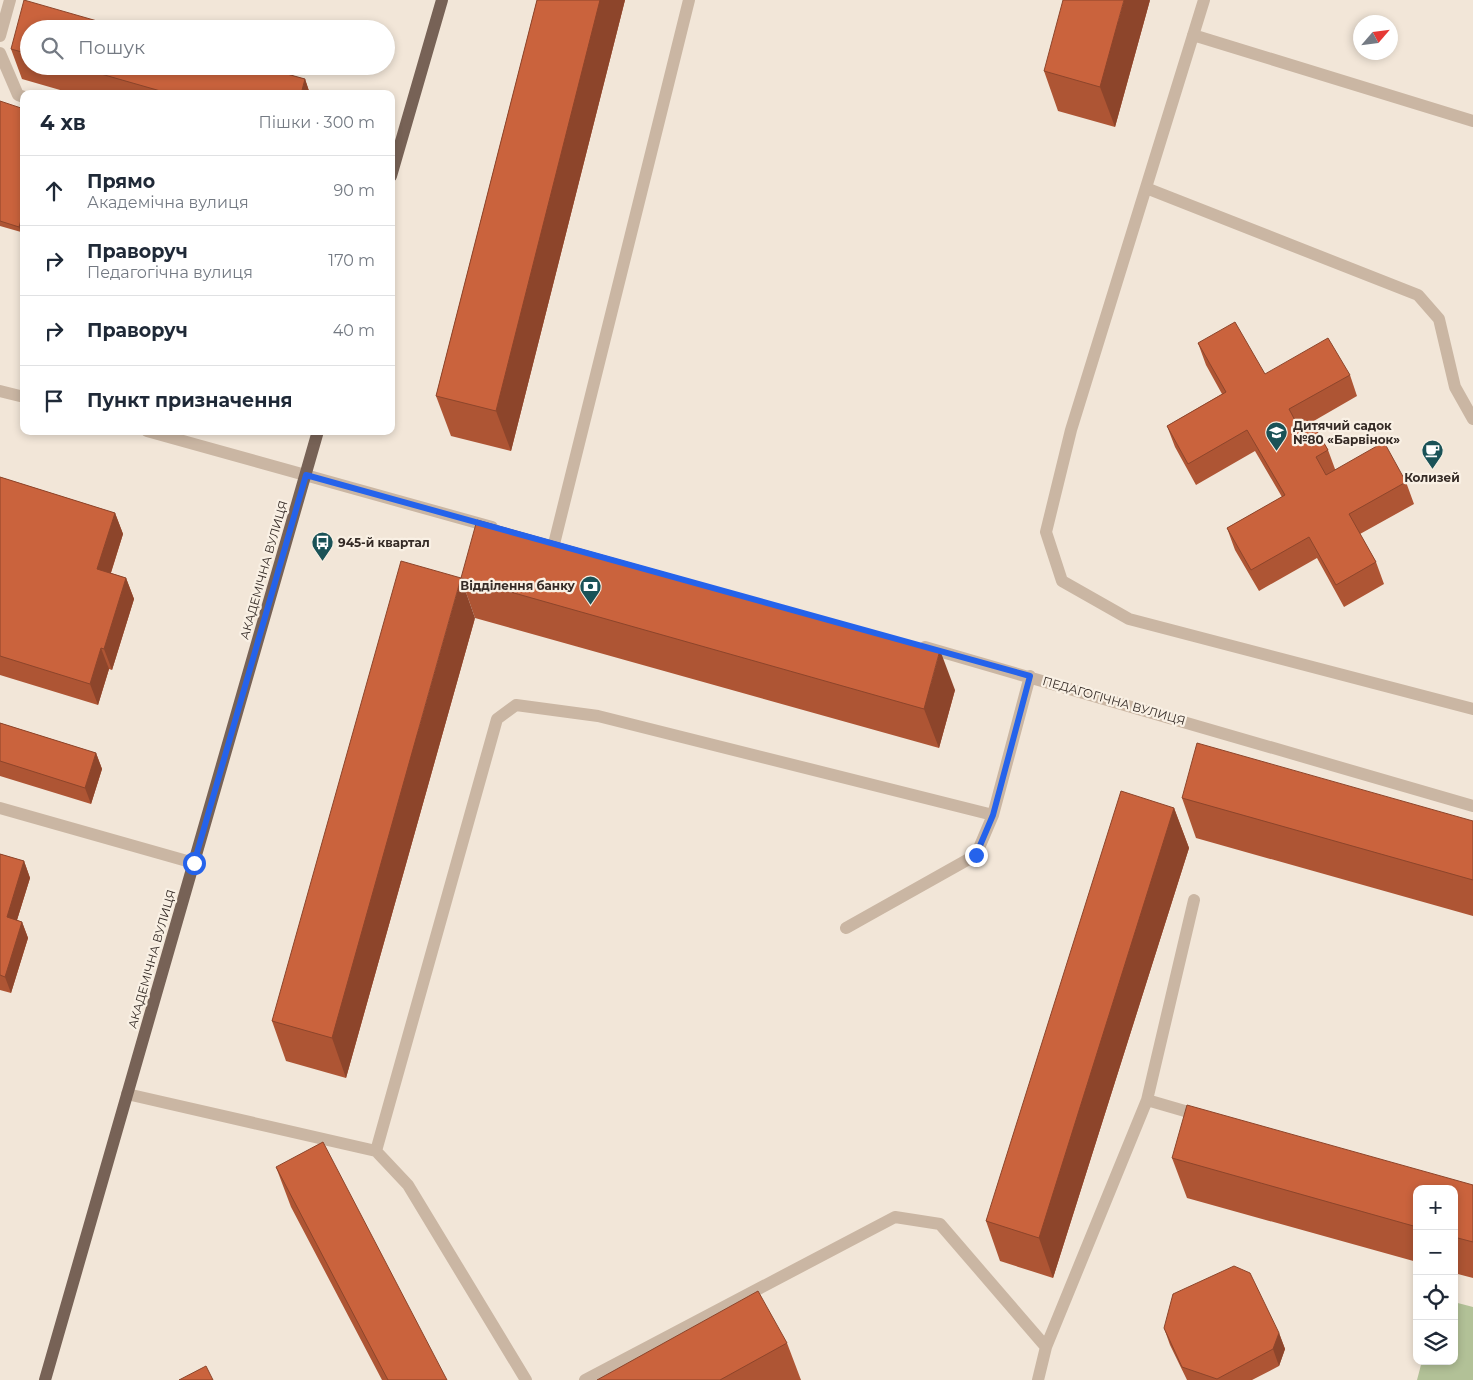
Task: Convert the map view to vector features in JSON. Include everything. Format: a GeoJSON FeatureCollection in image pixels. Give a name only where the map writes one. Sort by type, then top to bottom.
{"type":"FeatureCollection","features":[{"type":"Feature","properties":{"kind":"main road"},"geometry":{"type":"LineString","coordinates":[[395,162],[442,0]]}},
{"type":"Feature","properties":{"kind":"main road","name":"АКАДЕМІЧНА ВУЛИЦЯ"},"geometry":{"type":"LineString","coordinates":[[45,1380],[317,435]]}},
{"type":"Feature","properties":{"kind":"street"},"geometry":{"type":"LineString","coordinates":[[0,36],[10,0]]}},
{"type":"Feature","properties":{"kind":"street"},"geometry":{"type":"LineString","coordinates":[[554,544],[689,0]]}},
{"type":"Feature","properties":{"kind":"street"},"geometry":{"type":"LineString","coordinates":[[1204,0],[1072,430],[1046,532],[1062,581],[1129,619],[1473,709]]}},
{"type":"Feature","properties":{"kind":"street"},"geometry":{"type":"LineString","coordinates":[[1193,35],[1473,120]]}},
{"type":"Feature","properties":{"kind":"street"},"geometry":{"type":"LineString","coordinates":[[0,53],[18,95],[20,96]]}},
{"type":"Feature","properties":{"kind":"street"},"geometry":{"type":"LineString","coordinates":[[1146,188],[1418,295],[1439,319],[1455,387],[1473,419]]}},
{"type":"Feature","properties":{"kind":"street"},"geometry":{"type":"LineString","coordinates":[[0,391],[20,396]]}},
{"type":"Feature","properties":{"kind":"street"},"geometry":{"type":"LineString","coordinates":[[161,435],[506,531]]}},
{"type":"Feature","properties":{"kind":"street","name":"ПЕДАГОГІЧНА ВУЛИЦЯ"},"geometry":{"type":"LineString","coordinates":[[916,645],[1030,676],[1473,806]]}},
{"type":"Feature","properties":{"kind":"street"},"geometry":{"type":"LineString","coordinates":[[846,928],[976,855],[993,815],[1030,676]]}},
{"type":"Feature","properties":{"kind":"street"},"geometry":{"type":"LineString","coordinates":[[376,1151],[497,719],[516,705],[598,716],[993,815]]}},
{"type":"Feature","properties":{"kind":"street"},"geometry":{"type":"LineString","coordinates":[[0,808],[194,863]]}},
{"type":"Feature","properties":{"kind":"street"},"geometry":{"type":"LineString","coordinates":[[1038,1380],[1046,1347],[1147,1100],[1194,900]]}},
{"type":"Feature","properties":{"kind":"street"},"geometry":{"type":"LineString","coordinates":[[128,1094],[376,1151],[408,1186],[526,1380]]}},
{"type":"Feature","properties":{"kind":"street"},"geometry":{"type":"LineString","coordinates":[[1147,1100],[1214,1119]]}},
{"type":"Feature","properties":{"kind":"street"},"geometry":{"type":"LineString","coordinates":[[585,1380],[895,1217],[940,1224],[1046,1347]]}},
{"type":"Feature","properties":{"kind":"green space"},"geometry":{"type":"Polygon","coordinates":[[[1458,1303],[1473,1307],[1473,1380],[1417,1380],[1421,1365],[1458,1365],[1458,1303]]]}},
{"type":"Feature","properties":{"kind":"building"},"geometry":{"type":"Polygon","coordinates":[[[24,0],[94,20],[20,20],[20,52],[11,49],[24,0]]]}},
{"type":"Feature","properties":{"kind":"building"},"geometry":{"type":"Polygon","coordinates":[[[537,0],[600,0],[496,411],[436,396],[537,0]]]}},
{"type":"Feature","properties":{"kind":"building"},"geometry":{"type":"Polygon","coordinates":[[[1063,0],[1124,0],[1100,87],[1044,71],[1063,0]]]}},
{"type":"Feature","properties":{"kind":"building"},"geometry":{"type":"Polygon","coordinates":[[[104,75],[291,75],[305,79],[302,90],[157,90],[104,75]]]}},
{"type":"Feature","properties":{"kind":"building"},"geometry":{"type":"Polygon","coordinates":[[[0,101],[20,108],[20,224],[19,227],[0,221],[0,101]]]}},
{"type":"Feature","properties":{"kind":"building"},"geometry":{"type":"Polygon","coordinates":[[[1235,322],[1265,374],[1328,338],[1350,375],[1289,409],[1299,428],[1311,421],[1328,450],[1316,457],[1326,475],[1384,442],[1406,482],[1349,514],[1376,562],[1336,585],[1309,537],[1251,570],[1227,528],[1285,495],[1247,430],[1188,464],[1167,426],[1226,392],[1198,343],[1235,322]]]}},
{"type":"Feature","properties":{"kind":"building"},"geometry":{"type":"Polygon","coordinates":[[[0,477],[115,513],[97,569],[126,578],[104,649],[101,648],[90,684],[0,656],[0,477]]]}},
{"type":"Feature","properties":{"kind":"building"},"geometry":{"type":"Polygon","coordinates":[[[477,520],[940,650],[924,709],[461,578],[477,520]]]}},
{"type":"Feature","properties":{"kind":"building"},"geometry":{"type":"Polygon","coordinates":[[[401,561],[461,578],[332,1038],[272,1021],[401,561]]]}},
{"type":"Feature","properties":{"kind":"building"},"geometry":{"type":"Polygon","coordinates":[[[0,723],[96,753],[85,788],[0,761],[0,723]]]}},
{"type":"Feature","properties":{"kind":"building"},"geometry":{"type":"Polygon","coordinates":[[[1197,743],[1473,821],[1473,880],[1182,798],[1197,743]]]}},
{"type":"Feature","properties":{"kind":"building"},"geometry":{"type":"Polygon","coordinates":[[[1121,791],[1174,808],[1039,1238],[986,1221],[1121,791]]]}},
{"type":"Feature","properties":{"kind":"building"},"geometry":{"type":"Polygon","coordinates":[[[0,854],[24,861],[7,917],[22,922],[5,977],[0,975],[0,854]]]}},
{"type":"Feature","properties":{"kind":"building"},"geometry":{"type":"Polygon","coordinates":[[[1187,1105],[1473,1185],[1473,1242],[1458,1238],[1458,1185],[1413,1185],[1413,1226],[1172,1158],[1187,1105]]]}},
{"type":"Feature","properties":{"kind":"building"},"geometry":{"type":"Polygon","coordinates":[[[323,1142],[447,1380],[388,1380],[276,1167],[323,1142]]]}},
{"type":"Feature","properties":{"kind":"building"},"geometry":{"type":"Polygon","coordinates":[[[1234,1266],[1250,1273],[1279,1333],[1273,1349],[1217,1379],[1182,1367],[1164,1328],[1173,1294],[1234,1266]]]}},
{"type":"Feature","properties":{"kind":"building"},"geometry":{"type":"Polygon","coordinates":[[[758,1291],[787,1343],[720,1380],[597,1380],[758,1291]]]}},
{"type":"Feature","properties":{"kind":"building"},"geometry":{"type":"Polygon","coordinates":[[[206,1366],[213,1380],[179,1380],[206,1366]]]}},
{"type":"Feature","properties":{"kind":"place","name":"Дитячий садок №80 «Барвінок»"},"geometry":{"type":"Point","coordinates":[1277,452]}},
{"type":"Feature","properties":{"kind":"place","name":"Колизей"},"geometry":{"type":"Point","coordinates":[1432,470]}},
{"type":"Feature","properties":{"kind":"place","name":"945-й квартал"},"geometry":{"type":"Point","coordinates":[322,562]}},
{"type":"Feature","properties":{"kind":"place","name":"Відділення банку"},"geometry":{"type":"Point","coordinates":[591,605]}},
{"type":"Feature","properties":{"kind":"route"},"geometry":{"type":"LineString","coordinates":[[194,863],[306,475],[1030,676],[993,815],[976,855]]}}]}
